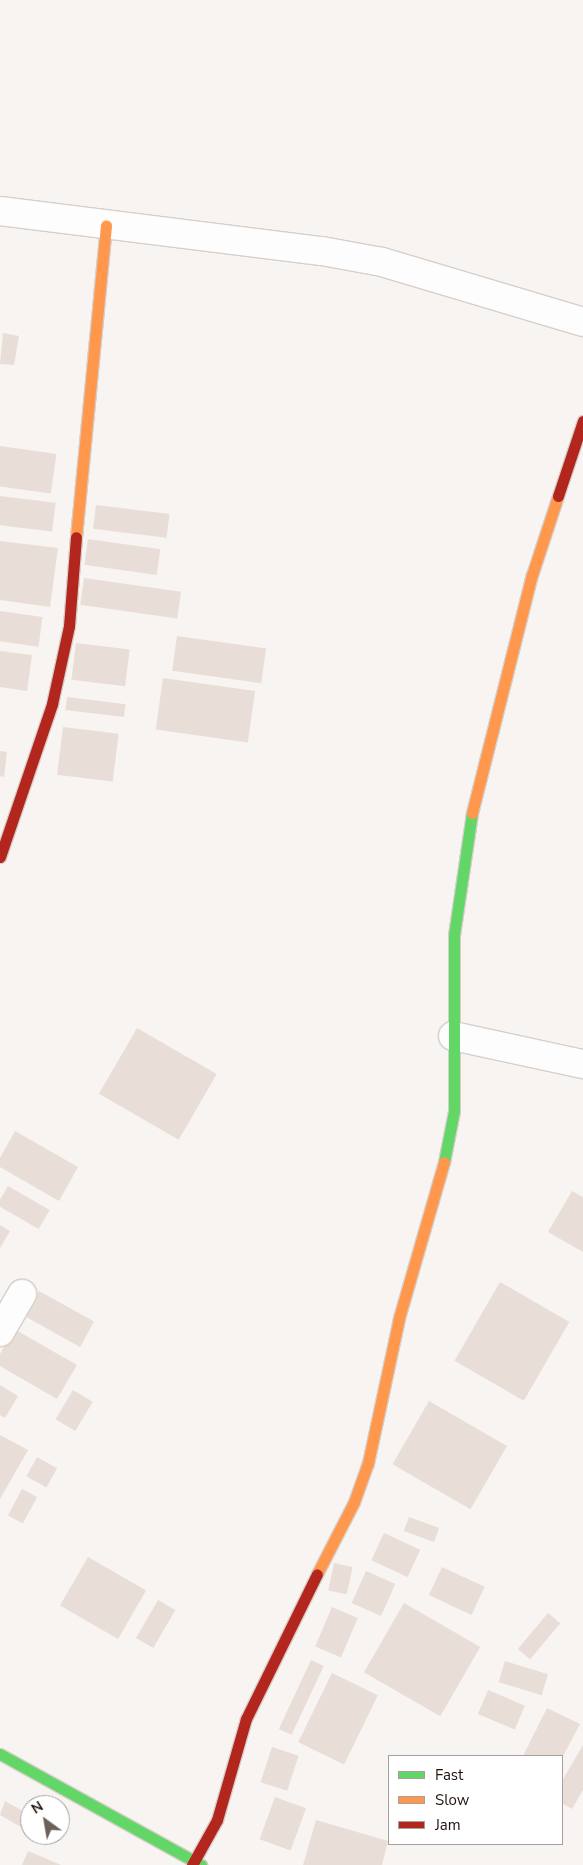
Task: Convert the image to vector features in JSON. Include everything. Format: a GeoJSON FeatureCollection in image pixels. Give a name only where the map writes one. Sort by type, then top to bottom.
{"type":"FeatureCollection","features":[{"type":"Feature","properties":{"kind":"street"},"geometry":{"type":"LineString","coordinates":[[0,211],[382,262],[583,322]]}},
{"type":"Feature","properties":{"kind":"street"},"geometry":{"type":"LineString","coordinates":[[0,857],[52,704],[69,626],[93,332],[106,225]]}},
{"type":"Feature","properties":{"kind":"street"},"geometry":{"type":"LineString","coordinates":[[0,1754],[196,1864],[217,1820],[246,1719],[271,1660],[354,1502],[368,1464],[399,1318],[449,1145],[454,1111],[454,935],[473,803],[532,575],[583,421]]}},
{"type":"Feature","properties":{"kind":"street"},"geometry":{"type":"LineString","coordinates":[[453,1036],[583,1064]]}},
{"type":"Feature","properties":{"kind":"street"},"geometry":{"type":"LineString","coordinates":[[0,1332],[22,1294]]}},
{"type":"Feature","properties":{"kind":"building"},"geometry":{"type":"Polygon","coordinates":[[[3,333],[19,336],[14,365],[0,364],[3,333]]]}},
{"type":"Feature","properties":{"kind":"building"},"geometry":{"type":"Polygon","coordinates":[[[0,446],[56,454],[51,494],[0,486],[0,446]]]}},
{"type":"Feature","properties":{"kind":"building"},"geometry":{"type":"Polygon","coordinates":[[[0,496],[56,503],[52,532],[0,525],[0,496]]]}},
{"type":"Feature","properties":{"kind":"building"},"geometry":{"type":"Polygon","coordinates":[[[96,505],[169,514],[167,538],[93,529],[96,505]]]}},
{"type":"Feature","properties":{"kind":"building"},"geometry":{"type":"Polygon","coordinates":[[[88,539],[160,549],[157,575],[84,565],[88,539]]]}},
{"type":"Feature","properties":{"kind":"building"},"geometry":{"type":"Polygon","coordinates":[[[0,541],[58,548],[50,607],[0,600],[0,541]]]}},
{"type":"Feature","properties":{"kind":"building"},"geometry":{"type":"Polygon","coordinates":[[[84,578],[181,592],[177,618],[80,605],[84,578]]]}},
{"type":"Feature","properties":{"kind":"building"},"geometry":{"type":"Polygon","coordinates":[[[0,611],[43,617],[38,647],[0,641],[0,611]]]}},
{"type":"Feature","properties":{"kind":"building"},"geometry":{"type":"Polygon","coordinates":[[[177,636],[266,649],[261,683],[172,671],[177,636]]]}},
{"type":"Feature","properties":{"kind":"building"},"geometry":{"type":"Polygon","coordinates":[[[76,643],[130,650],[125,686],[71,680],[76,643]]]}},
{"type":"Feature","properties":{"kind":"building"},"geometry":{"type":"Polygon","coordinates":[[[0,651],[32,655],[27,691],[0,687],[0,651]]]}},
{"type":"Feature","properties":{"kind":"building"},"geometry":{"type":"Polygon","coordinates":[[[163,678],[255,691],[248,742],[156,729],[163,678]]]}},
{"type":"Feature","properties":{"kind":"building"},"geometry":{"type":"Polygon","coordinates":[[[67,697],[126,704],[124,717],[65,710],[67,697]]]}},
{"type":"Feature","properties":{"kind":"building"},"geometry":{"type":"Polygon","coordinates":[[[63,727],[119,734],[113,781],[57,775],[63,727]]]}},
{"type":"Feature","properties":{"kind":"building"},"geometry":{"type":"Polygon","coordinates":[[[0,751],[7,752],[4,777],[0,776],[0,751]]]}},
{"type":"Feature","properties":{"kind":"building"},"geometry":{"type":"Polygon","coordinates":[[[137,1028],[217,1074],[179,1140],[99,1094],[137,1028]]]}},
{"type":"Feature","properties":{"kind":"building"},"geometry":{"type":"Polygon","coordinates":[[[15,1131],[78,1167],[59,1201],[0,1167],[0,1158],[15,1131]]]}},
{"type":"Feature","properties":{"kind":"building"},"geometry":{"type":"Polygon","coordinates":[[[8,1186],[50,1210],[39,1229],[0,1207],[0,1200],[8,1186]]]}},
{"type":"Feature","properties":{"kind":"building"},"geometry":{"type":"Polygon","coordinates":[[[572,1191],[583,1197],[583,1252],[548,1232],[572,1191]]]}},
{"type":"Feature","properties":{"kind":"building"},"geometry":{"type":"Polygon","coordinates":[[[0,1225],[10,1231],[0,1248],[0,1225]]]}},
{"type":"Feature","properties":{"kind":"building"},"geometry":{"type":"Polygon","coordinates":[[[500,1282],[569,1322],[524,1401],[455,1361],[500,1282]]]}},
{"type":"Feature","properties":{"kind":"building"},"geometry":{"type":"Polygon","coordinates":[[[39,1291],[94,1322],[80,1347],[25,1316],[39,1291]]]}},
{"type":"Feature","properties":{"kind":"building"},"geometry":{"type":"Polygon","coordinates":[[[14,1329],[77,1365],[57,1399],[0,1366],[0,1354],[14,1329]]]}},
{"type":"Feature","properties":{"kind":"building"},"geometry":{"type":"Polygon","coordinates":[[[0,1385],[18,1396],[5,1418],[0,1415],[0,1385]]]}},
{"type":"Feature","properties":{"kind":"building"},"geometry":{"type":"Polygon","coordinates":[[[73,1390],[93,1402],[75,1431],[55,1419],[73,1390]]]}},
{"type":"Feature","properties":{"kind":"building"},"geometry":{"type":"Polygon","coordinates":[[[429,1401],[507,1446],[470,1509],[392,1464],[429,1401]]]}},
{"type":"Feature","properties":{"kind":"building"},"geometry":{"type":"Polygon","coordinates":[[[0,1435],[28,1450],[0,1499],[0,1435]]]}},
{"type":"Feature","properties":{"kind":"building"},"geometry":{"type":"Polygon","coordinates":[[[37,1457],[57,1468],[46,1487],[26,1476],[37,1457]]]}},
{"type":"Feature","properties":{"kind":"building"},"geometry":{"type":"Polygon","coordinates":[[[22,1489],[37,1497],[23,1523],[8,1515],[22,1489]]]}},
{"type":"Feature","properties":{"kind":"building"},"geometry":{"type":"Polygon","coordinates":[[[409,1517],[439,1528],[434,1542],[404,1531],[409,1517]]]}},
{"type":"Feature","properties":{"kind":"building"},"geometry":{"type":"Polygon","coordinates":[[[384,1533],[420,1550],[408,1577],[371,1560],[384,1533]]]}},
{"type":"Feature","properties":{"kind":"building"},"geometry":{"type":"Polygon","coordinates":[[[88,1557],[146,1590],[118,1639],[60,1605],[88,1557]]]}},
{"type":"Feature","properties":{"kind":"building"},"geometry":{"type":"Polygon","coordinates":[[[334,1563],[353,1567],[347,1594],[328,1590],[334,1563]]]}},
{"type":"Feature","properties":{"kind":"building"},"geometry":{"type":"Polygon","coordinates":[[[442,1567],[485,1587],[471,1615],[429,1595],[442,1567]]]}},
{"type":"Feature","properties":{"kind":"building"},"geometry":{"type":"Polygon","coordinates":[[[366,1571],[395,1584],[381,1616],[352,1603],[366,1571]]]}},
{"type":"Feature","properties":{"kind":"building"},"geometry":{"type":"Polygon","coordinates":[[[158,1600],[175,1610],[153,1648],[136,1638],[158,1600]]]}},
{"type":"Feature","properties":{"kind":"building"},"geometry":{"type":"Polygon","coordinates":[[[404,1603],[480,1647],[440,1716],[364,1672],[404,1603]]]}},
{"type":"Feature","properties":{"kind":"building"},"geometry":{"type":"Polygon","coordinates":[[[332,1607],[358,1618],[341,1658],[315,1647],[332,1607]]]}},
{"type":"Feature","properties":{"kind":"building"},"geometry":{"type":"Polygon","coordinates":[[[548,1613],[560,1623],[530,1659],[518,1649],[548,1613]]]}},
{"type":"Feature","properties":{"kind":"building"},"geometry":{"type":"Polygon","coordinates":[[[311,1660],[324,1666],[292,1735],[279,1729],[311,1660]]]}},
{"type":"Feature","properties":{"kind":"building"},"geometry":{"type":"Polygon","coordinates":[[[505,1661],[548,1674],[542,1695],[499,1682],[505,1661]]]}},
{"type":"Feature","properties":{"kind":"building"},"geometry":{"type":"Polygon","coordinates":[[[332,1673],[378,1695],[344,1765],[298,1742],[332,1673]]]}},
{"type":"Feature","properties":{"kind":"building"},"geometry":{"type":"Polygon","coordinates":[[[488,1690],[525,1706],[515,1730],[478,1714],[488,1690]]]}},
{"type":"Feature","properties":{"kind":"building"},"geometry":{"type":"Polygon","coordinates":[[[547,1708],[580,1724],[563,1756],[524,1755],[547,1708]]]}},
{"type":"Feature","properties":{"kind":"building"},"geometry":{"type":"Polygon","coordinates":[[[583,1745],[583,1790],[572,1809],[563,1804],[563,1779],[583,1745]]]}},
{"type":"Feature","properties":{"kind":"building"},"geometry":{"type":"Polygon","coordinates":[[[272,1747],[299,1756],[287,1791],[261,1782],[272,1747]]]}},
{"type":"Feature","properties":{"kind":"building"},"geometry":{"type":"Polygon","coordinates":[[[275,1797],[306,1808],[291,1851],[260,1839],[275,1797]]]}},
{"type":"Feature","properties":{"kind":"building"},"geometry":{"type":"Polygon","coordinates":[[[5,1801],[20,1809],[20,1826],[0,1815],[5,1801]]]}},
{"type":"Feature","properties":{"kind":"building"},"geometry":{"type":"Polygon","coordinates":[[[316,1820],[388,1841],[382,1865],[303,1865],[316,1820]]]}},
{"type":"Feature","properties":{"kind":"building"},"geometry":{"type":"Polygon","coordinates":[[[28,1851],[61,1865],[22,1865],[28,1851]]]}},
{"type":"Feature","properties":{"kind":"traffic: fast"},"geometry":{"type":"LineString","coordinates":[[444,1162],[454,1111],[454,935],[472,813]]}},
{"type":"Feature","properties":{"kind":"traffic: fast"},"geometry":{"type":"LineString","coordinates":[[0,1754],[201,1865]]}},
{"type":"Feature","properties":{"kind":"traffic: slow"},"geometry":{"type":"LineString","coordinates":[[76,537],[106,225]]}},
{"type":"Feature","properties":{"kind":"traffic: slow"},"geometry":{"type":"LineString","coordinates":[[472,813],[532,575],[558,496]]}},
{"type":"Feature","properties":{"kind":"traffic: slow"},"geometry":{"type":"LineString","coordinates":[[317,1574],[354,1502],[368,1463],[399,1318],[444,1162]]}},
{"type":"Feature","properties":{"kind":"traffic: jam"},"geometry":{"type":"LineString","coordinates":[[558,496],[583,421]]}},
{"type":"Feature","properties":{"kind":"traffic: jam"},"geometry":{"type":"LineString","coordinates":[[0,857],[52,704],[69,626],[76,537]]}},
{"type":"Feature","properties":{"kind":"traffic: jam"},"geometry":{"type":"LineString","coordinates":[[192,1865],[217,1820],[246,1719],[317,1574]]}}]}
